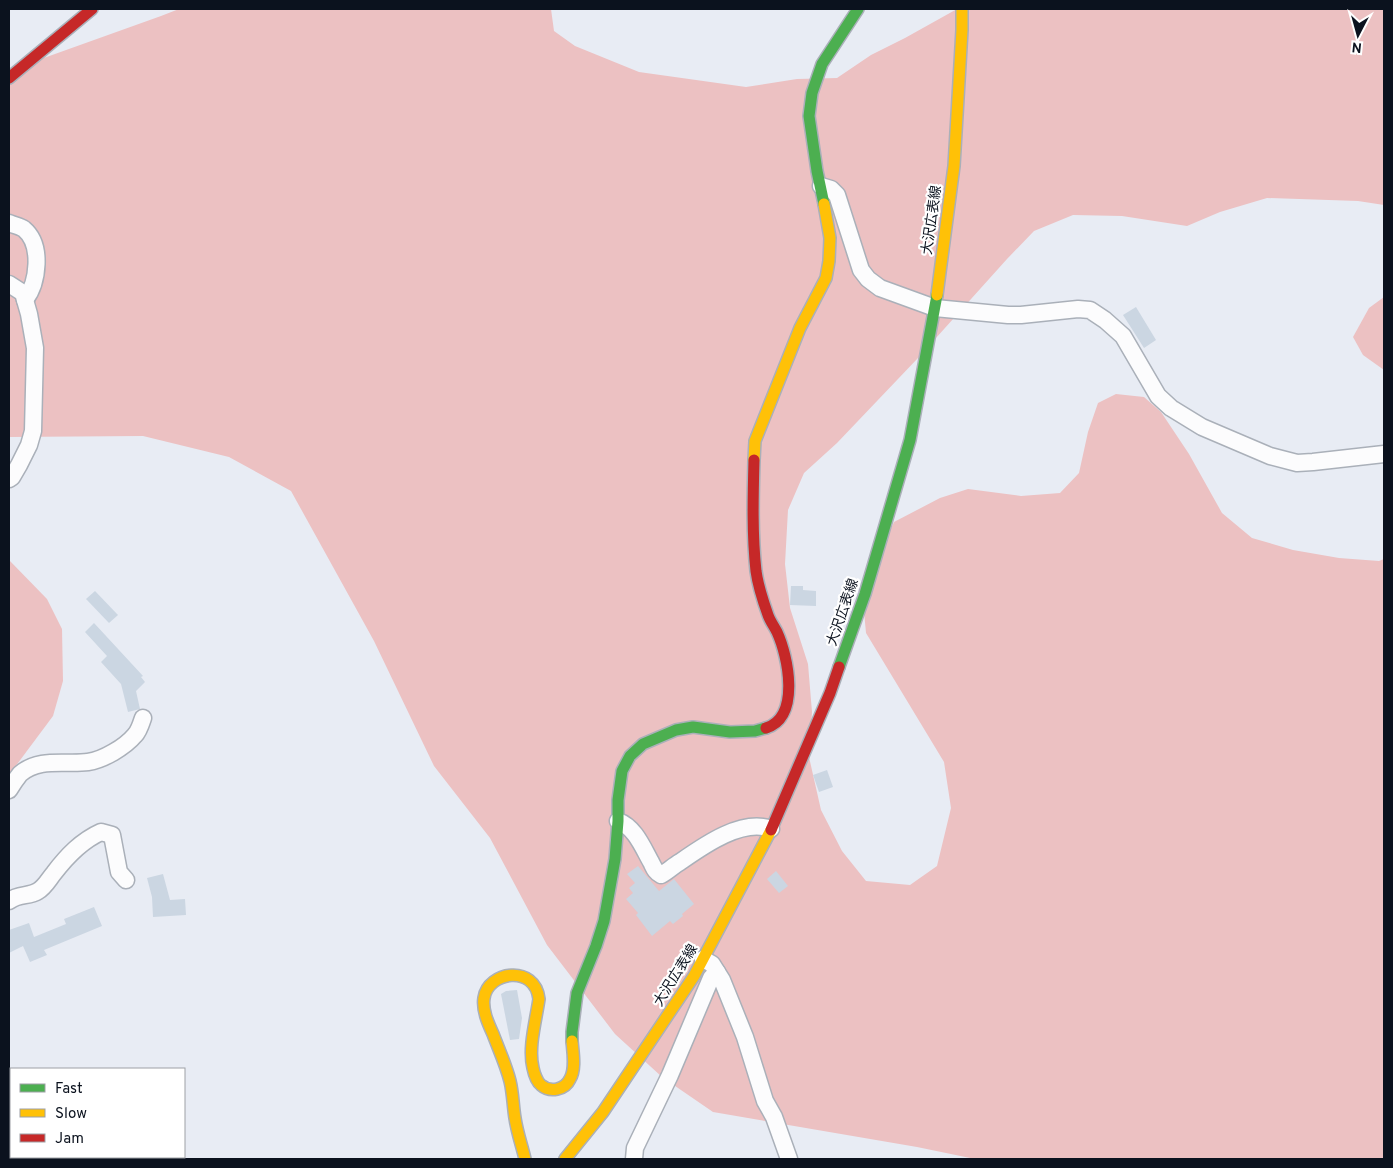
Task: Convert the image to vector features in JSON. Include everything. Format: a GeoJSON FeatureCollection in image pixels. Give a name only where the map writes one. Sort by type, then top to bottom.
{"type":"FeatureCollection","features":[{"type":"Feature","properties":{"kind":"street"},"geometry":{"type":"LineString","coordinates":[[9,78],[92,9]]}},
{"type":"Feature","properties":{"kind":"street"},"geometry":{"type":"LineString","coordinates":[[524,1159],[515,1120],[511,1083],[506,1065],[486,1018],[483,1004],[484,996],[494,981],[511,975],[525,977],[536,985],[539,999],[532,1043],[531,1057],[533,1068],[539,1084],[547,1089],[557,1090],[564,1087],[570,1080],[573,1072],[572,1032],[577,993],[604,921],[615,859],[618,800],[622,771],[630,756],[643,744],[676,730],[693,727],[730,732],[755,731],[771,726],[781,717],[786,707],[788,670],[784,652],[763,601],[756,572],[753,504],[755,441],[800,328],[826,278],[830,238],[809,116],[812,93],[822,64],[858,9]]}},
{"type":"Feature","properties":{"kind":"street","name":"大沢広表線"},"geometry":{"type":"LineString","coordinates":[[565,1159],[603,1112],[694,976],[772,829],[830,693],[865,594],[910,440],[935,308],[954,166],[962,9]]}},
{"type":"Feature","properties":{"kind":"street"},"geometry":{"type":"LineString","coordinates":[[821,186],[831,189],[837,196],[861,270],[868,279],[880,288],[935,308],[1008,315],[1078,309],[1090,310],[1123,336],[1158,396],[1171,408],[1202,427],[1270,456],[1297,463],[1384,454]]}},
{"type":"Feature","properties":{"kind":"street"},"geometry":{"type":"LineString","coordinates":[[9,223],[23,228],[31,238],[35,249],[35,278],[30,293],[25,300]]}},
{"type":"Feature","properties":{"kind":"street"},"geometry":{"type":"LineString","coordinates":[[9,284],[23,293],[35,348],[33,431],[29,445],[12,477],[9,479]]}},
{"type":"Feature","properties":{"kind":"street"},"geometry":{"type":"LineString","coordinates":[[9,790],[21,774],[41,764],[90,762],[110,754],[135,735],[140,728],[143,718]]}},
{"type":"Feature","properties":{"kind":"street"},"geometry":{"type":"LineString","coordinates":[[618,821],[627,825],[632,831],[654,870],[661,875],[706,844],[724,835],[758,825],[772,829]]}},
{"type":"Feature","properties":{"kind":"street"},"geometry":{"type":"LineString","coordinates":[[9,901],[19,895],[38,891],[74,849],[101,832],[112,835],[119,872],[126,880]]}},
{"type":"Feature","properties":{"kind":"street"},"geometry":{"type":"LineString","coordinates":[[703,959],[712,964],[722,980],[745,1038],[765,1101],[774,1116],[789,1159]]}},
{"type":"Feature","properties":{"kind":"street"},"geometry":{"type":"LineString","coordinates":[[634,1159],[635,1148],[670,1075],[711,978],[717,972]]}},
{"type":"Feature","properties":{"kind":"shaded area"},"geometry":{"type":"Polygon","coordinates":[[[179,9],[551,9],[554,31],[575,46],[639,72],[746,87],[797,79],[837,78],[871,55],[957,9],[1384,9],[1384,205],[1358,201],[1267,198],[1220,212],[1187,226],[1122,216],[1073,215],[1034,231],[918,358],[837,443],[804,473],[788,510],[785,564],[790,608],[808,664],[812,712],[809,757],[821,810],[842,851],[866,881],[910,885],[937,866],[951,808],[944,762],[866,633],[862,590],[894,522],[940,498],[968,489],[1021,496],[1060,493],[1079,473],[1088,432],[1098,403],[1116,394],[1144,397],[1161,412],[1189,454],[1222,513],[1252,538],[1293,550],[1339,558],[1379,561],[1384,559],[1384,1159],[975,1159],[917,1147],[713,1112],[662,1077],[615,1034],[547,945],[490,838],[434,766],[374,641],[291,491],[229,457],[143,436],[9,437],[9,74],[41,59],[179,9]]]}},
{"type":"Feature","properties":{"kind":"shaded area"},"geometry":{"type":"Polygon","coordinates":[[[1384,297],[1384,370],[1363,355],[1353,337],[1369,308],[1384,297]]]}},
{"type":"Feature","properties":{"kind":"shaded area"},"geometry":{"type":"Polygon","coordinates":[[[9,560],[47,599],[62,629],[63,681],[53,716],[9,775],[9,560]]]}},
{"type":"Feature","properties":{"kind":"building"},"geometry":{"type":"Polygon","coordinates":[[[1136,307],[1156,340],[1144,348],[1123,315],[1136,307]]]}},
{"type":"Feature","properties":{"kind":"building"},"geometry":{"type":"Polygon","coordinates":[[[791,586],[803,586],[803,590],[816,591],[816,606],[790,605],[791,586]]]}},
{"type":"Feature","properties":{"kind":"building"},"geometry":{"type":"Polygon","coordinates":[[[95,591],[118,615],[109,623],[86,599],[95,591]]]}},
{"type":"Feature","properties":{"kind":"building"},"geometry":{"type":"Polygon","coordinates":[[[94,623],[143,676],[141,677],[145,682],[136,691],[140,709],[128,712],[121,684],[101,662],[107,656],[85,632],[94,623]]]}},
{"type":"Feature","properties":{"kind":"building"},"geometry":{"type":"Polygon","coordinates":[[[827,770],[833,787],[819,792],[813,775],[827,770]]]}},
{"type":"Feature","properties":{"kind":"building"},"geometry":{"type":"Polygon","coordinates":[[[638,866],[659,891],[674,879],[694,904],[673,924],[670,921],[652,936],[636,915],[638,913],[626,899],[633,893],[629,888],[635,883],[627,874],[638,866]]]}},
{"type":"Feature","properties":{"kind":"building"},"geometry":{"type":"Polygon","coordinates":[[[776,871],[788,886],[779,893],[767,879],[776,871]]]}},
{"type":"Feature","properties":{"kind":"building"},"geometry":{"type":"Polygon","coordinates":[[[163,874],[170,900],[185,899],[186,915],[153,917],[152,897],[147,878],[163,874]]]}},
{"type":"Feature","properties":{"kind":"building"},"geometry":{"type":"Polygon","coordinates":[[[94,907],[102,926],[44,950],[47,955],[30,962],[23,946],[9,953],[9,930],[29,923],[34,937],[66,924],[64,919],[94,907]]]}},
{"type":"Feature","properties":{"kind":"building"},"geometry":{"type":"Polygon","coordinates":[[[517,990],[522,1018],[519,1039],[510,1040],[501,994],[506,991],[517,990]]]}},
{"type":"Feature","properties":{"kind":"traffic: fast"},"geometry":{"type":"LineString","coordinates":[[824,204],[809,116],[812,93],[822,64],[858,9]]}},
{"type":"Feature","properties":{"kind":"traffic: fast"},"geometry":{"type":"LineString","coordinates":[[839,667],[865,594],[910,440],[937,295]]}},
{"type":"Feature","properties":{"kind":"traffic: fast"},"geometry":{"type":"LineString","coordinates":[[572,1041],[577,993],[604,921],[615,859],[618,800],[622,771],[630,756],[643,744],[676,730],[693,727],[730,732],[755,731],[766,728]]}},
{"type":"Feature","properties":{"kind":"traffic: slow"},"geometry":{"type":"LineString","coordinates":[[937,295],[954,166],[962,9]]}},
{"type":"Feature","properties":{"kind":"traffic: slow"},"geometry":{"type":"LineString","coordinates":[[754,460],[755,441],[800,328],[826,278],[830,238],[824,204]]}},
{"type":"Feature","properties":{"kind":"traffic: slow"},"geometry":{"type":"LineString","coordinates":[[565,1159],[603,1112],[694,976],[771,830]]}},
{"type":"Feature","properties":{"kind":"traffic: slow"},"geometry":{"type":"LineString","coordinates":[[525,1159],[516,1123],[510,1081],[487,1021],[484,1003],[487,989],[502,977],[511,975],[521,976],[529,980],[536,988],[539,999],[531,1052],[533,1070],[540,1084],[553,1090],[561,1088],[568,1083],[574,1066],[572,1041]]}},
{"type":"Feature","properties":{"kind":"traffic: jam"},"geometry":{"type":"LineString","coordinates":[[9,78],[92,9]]}},
{"type":"Feature","properties":{"kind":"traffic: jam"},"geometry":{"type":"LineString","coordinates":[[754,460],[753,529],[756,571],[766,610],[777,632],[785,656],[789,685],[788,699],[784,712],[777,722],[766,728]]}},
{"type":"Feature","properties":{"kind":"traffic: jam"},"geometry":{"type":"LineString","coordinates":[[771,830],[830,693],[839,667]]}}]}
